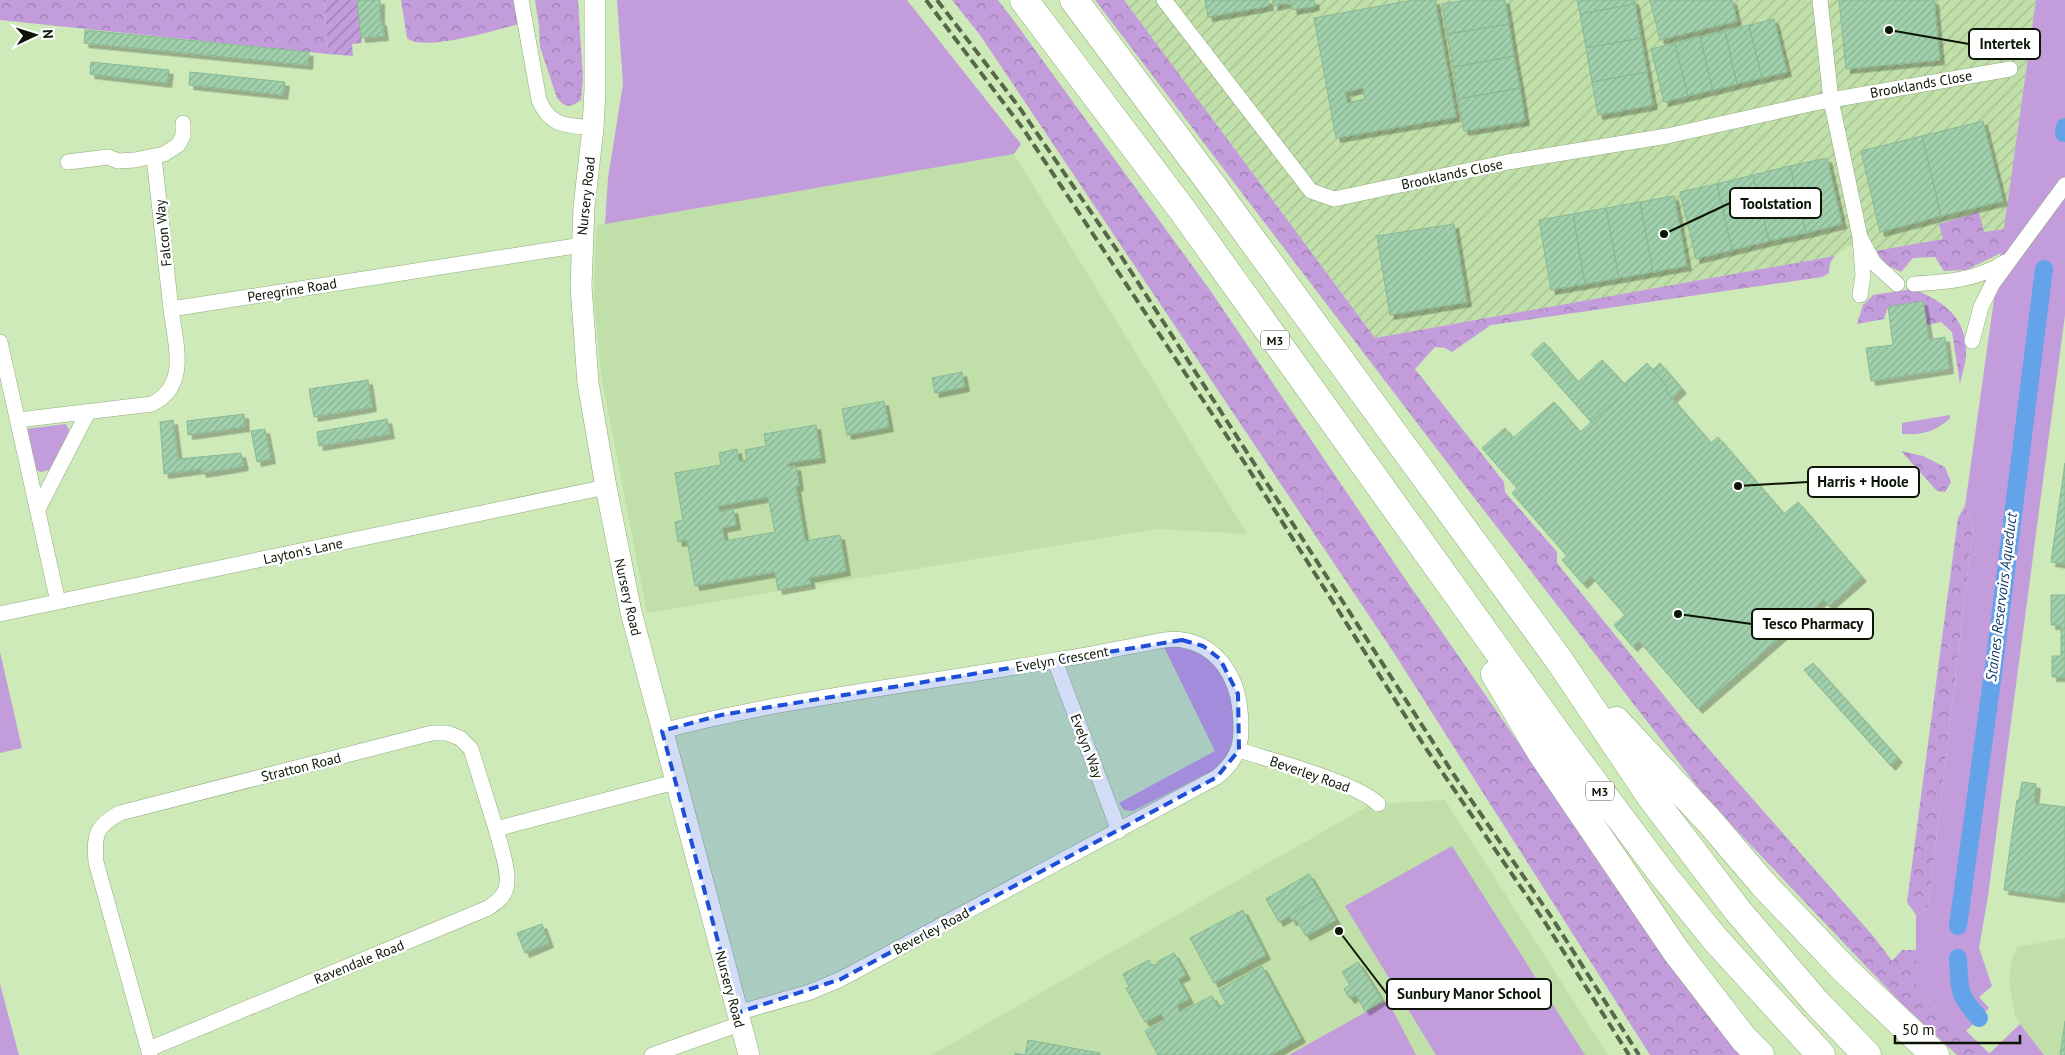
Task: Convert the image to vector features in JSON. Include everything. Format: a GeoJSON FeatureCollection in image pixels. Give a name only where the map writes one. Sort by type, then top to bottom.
{"type":"FeatureCollection","features":[{"type":"Feature","properties":{"kind":"highway","name":"M3"},"geometry":{"type":"LineString","coordinates":[[1024,0],[1183,211],[1561,739],[1660,871],[1715,939],[1821,1055]]}},
{"type":"Feature","properties":{"kind":"highway"},"geometry":{"type":"LineString","coordinates":[[1074,0],[1559,660],[1651,797],[1738,911],[1816,1002],[1867,1055]]}},
{"type":"Feature","properties":{"kind":"highway","name":"M3"},"geometry":{"type":"LineString","coordinates":[[1398,511],[1541,752],[1676,951],[1744,1039],[1760,1055]]}},
{"type":"Feature","properties":{"kind":"highway"},"geometry":{"type":"LineString","coordinates":[[1559,660],[1711,823],[1763,884],[1844,969],[1935,1055]]}},
{"type":"Feature","properties":{"kind":"street"},"geometry":{"type":"LineString","coordinates":[[521,0],[539,100],[543,112],[564,125],[593,128]]}},
{"type":"Feature","properties":{"kind":"street","name":"Nursery Road"},"geometry":{"type":"LineString","coordinates":[[595,0],[596,89],[582,245],[582,324],[588,383],[606,487],[631,612],[749,1055]]}},
{"type":"Feature","properties":{"kind":"street","name":"Brooklands Close"},"geometry":{"type":"LineString","coordinates":[[1164,0],[1311,192],[1334,199],[1508,162],[1667,136],[1831,100],[2010,69]]}},
{"type":"Feature","properties":{"kind":"street"},"geometry":{"type":"LineString","coordinates":[[1820,0],[1831,100],[1860,237],[1863,276],[1860,295]]}},
{"type":"Feature","properties":{"kind":"street"},"geometry":{"type":"LineString","coordinates":[[68,162],[108,157],[118,161],[154,157],[171,151],[178,144],[183,136],[184,123]]}},
{"type":"Feature","properties":{"kind":"street","name":"Falcon Way"},"geometry":{"type":"LineString","coordinates":[[154,157],[171,309]]}},
{"type":"Feature","properties":{"kind":"street"},"geometry":{"type":"LineString","coordinates":[[1972,342],[1981,307],[1993,283],[2008,259],[2065,185]]}},
{"type":"Feature","properties":{"kind":"street"},"geometry":{"type":"LineString","coordinates":[[1860,237],[1874,263],[1897,284]]}},
{"type":"Feature","properties":{"kind":"street","name":"Peregrine Road"},"geometry":{"type":"LineString","coordinates":[[171,309],[582,245]]}},
{"type":"Feature","properties":{"kind":"street"},"geometry":{"type":"LineString","coordinates":[[1914,284],[1969,279],[1991,271],[2008,259]]}},
{"type":"Feature","properties":{"kind":"street"},"geometry":{"type":"LineString","coordinates":[[18,420],[152,404],[162,398],[171,389],[177,368],[171,309]]}},
{"type":"Feature","properties":{"kind":"street"},"geometry":{"type":"LineString","coordinates":[[0,342],[58,602]]}},
{"type":"Feature","properties":{"kind":"street"},"geometry":{"type":"LineString","coordinates":[[38,509],[88,412]]}},
{"type":"Feature","properties":{"kind":"street","name":"Layton's Lane"},"geometry":{"type":"LineString","coordinates":[[0,614],[606,487]]}},
{"type":"Feature","properties":{"kind":"street","name":"Evelyn Crescent"},"geometry":{"type":"LineString","coordinates":[[662,731],[721,716],[1055,661],[1161,641],[1182,640],[1203,646],[1220,659],[1231,675],[1238,694],[1240,712],[1239,750]]}},
{"type":"Feature","properties":{"kind":"street","name":"Evelyn Way"},"geometry":{"type":"LineString","coordinates":[[1055,661],[1119,831]]}},
{"type":"Feature","properties":{"kind":"street","name":"Stratton Road"},"geometry":{"type":"LineString","coordinates":[[150,1052],[96,862],[94,839],[108,819],[120,813],[432,733],[447,733],[460,738],[471,749],[496,829]]}},
{"type":"Feature","properties":{"kind":"street"},"geometry":{"type":"LineString","coordinates":[[1119,831],[1216,777],[1229,767],[1239,750]]}},
{"type":"Feature","properties":{"kind":"street","name":"Beverley Road"},"geometry":{"type":"LineString","coordinates":[[1239,750],[1324,777],[1372,797],[1378,804]]}},
{"type":"Feature","properties":{"kind":"street"},"geometry":{"type":"LineString","coordinates":[[496,829],[675,782]]}},
{"type":"Feature","properties":{"kind":"street","name":"Ravendale Road"},"geometry":{"type":"LineString","coordinates":[[150,1052],[488,908],[501,898],[507,886],[506,867],[496,829]]}},
{"type":"Feature","properties":{"kind":"street","name":"Beverley Road"},"geometry":{"type":"LineString","coordinates":[[652,1055],[842,979],[1119,831]]}},
{"type":"Feature","properties":{"kind":"highlighted area"},"geometry":{"type":"Polygon","coordinates":[[[1182,640],[1203,646],[1220,659],[1238,694],[1239,750],[1217,777],[841,979],[737,1013],[662,731],[721,715],[1182,640]]]}},
{"type":"Feature","properties":{"kind":"shaded area"},"geometry":{"type":"Polygon","coordinates":[[[1124,0],[2036,0],[2004,229],[1984,232],[1979,212],[1939,224],[1944,239],[1875,251],[1849,246],[1835,256],[1375,338],[1124,0]]]}},
{"type":"Feature","properties":{"kind":"shaded area"},"geometry":{"type":"Polygon","coordinates":[[[1014,154],[1247,534],[1157,529],[647,613],[601,375],[594,299],[597,225],[1014,154]]]}},
{"type":"Feature","properties":{"kind":"shaded area"},"geometry":{"type":"Polygon","coordinates":[[[1445,800],[1608,1055],[932,1055],[1368,806],[1445,800]]]}},
{"type":"Feature","properties":{"kind":"shaded area"},"geometry":{"type":"Polygon","coordinates":[[[2065,938],[2065,1055],[2044,1055],[2015,1017],[2009,982],[2011,963],[2017,947],[2065,938]]]}},
{"type":"Feature","properties":{"kind":"green space"},"geometry":{"type":"Polygon","coordinates":[[[0,0],[324,0],[328,54],[0,20],[0,0]]]}},
{"type":"Feature","properties":{"kind":"green space"},"geometry":{"type":"Polygon","coordinates":[[[324,0],[357,0],[362,43],[352,44],[353,56],[328,54],[324,0]]]}},
{"type":"Feature","properties":{"kind":"green space"},"geometry":{"type":"Polygon","coordinates":[[[401,0],[515,0],[520,24],[479,35],[428,43],[416,42],[407,38],[401,0]]]}},
{"type":"Feature","properties":{"kind":"green space"},"geometry":{"type":"Polygon","coordinates":[[[535,0],[578,0],[583,79],[581,100],[571,106],[563,104],[557,98],[540,47],[535,0]]]}},
{"type":"Feature","properties":{"kind":"green space"},"geometry":{"type":"Polygon","coordinates":[[[617,0],[907,0],[1021,144],[1014,154],[605,224],[608,178],[623,84],[617,0]]]}},
{"type":"Feature","properties":{"kind":"green space"},"geometry":{"type":"Polygon","coordinates":[[[952,0],[998,0],[1011,17],[1210,290],[1397,567],[1701,1007],[1742,1055],[1650,1055],[1394,653],[980,35],[952,0]]]}},
{"type":"Feature","properties":{"kind":"green space"},"geometry":{"type":"Polygon","coordinates":[[[1095,0],[1124,0],[1375,338],[1835,256],[1830,263],[1829,273],[1822,277],[1491,325],[1452,352],[1445,348],[1435,347],[1415,369],[1504,482],[1505,492],[1557,552],[1557,563],[1686,723],[1874,937],[1892,961],[1902,950],[1916,950],[1916,991],[1966,1031],[1991,1055],[1957,1055],[1900,1002],[1707,799],[1462,482],[1095,0]]]}},
{"type":"Feature","properties":{"kind":"green space"},"geometry":{"type":"Polygon","coordinates":[[[2036,0],[2065,0],[2065,315],[1988,896],[1979,948],[1992,986],[1979,997],[1989,1008],[1966,1031],[1916,991],[1916,915],[1928,908],[1973,527],[1965,506],[2036,0]]]}},
{"type":"Feature","properties":{"kind":"green space"},"geometry":{"type":"Polygon","coordinates":[[[1979,212],[1984,232],[2004,229],[2001,253],[1966,270],[1944,271],[1935,257],[1913,258],[1901,272],[1887,265],[1875,251],[1943,239],[1939,224],[1979,212]]]}},
{"type":"Feature","properties":{"kind":"green space"},"geometry":{"type":"Polygon","coordinates":[[[1912,289],[1943,305],[1951,312],[1962,329],[1966,353],[1960,384],[1952,332],[1941,322],[1927,325],[1923,301],[1888,307],[1884,319],[1857,324],[1863,305],[1873,295],[1912,289]]]}},
{"type":"Feature","properties":{"kind":"green space"},"geometry":{"type":"Polygon","coordinates":[[[1950,415],[1950,418],[1945,423],[1934,429],[1916,434],[1902,434],[1902,423],[1950,415]]]}},
{"type":"Feature","properties":{"kind":"green space"},"geometry":{"type":"Polygon","coordinates":[[[66,424],[69,430],[67,436],[49,470],[41,472],[36,470],[25,429],[66,424]]]}},
{"type":"Feature","properties":{"kind":"green space"},"geometry":{"type":"Polygon","coordinates":[[[1901,451],[1923,456],[1945,467],[1951,482],[1945,492],[1937,491],[1901,451]]]}},
{"type":"Feature","properties":{"kind":"green space"},"geometry":{"type":"Polygon","coordinates":[[[1965,506],[1973,527],[1928,908],[1916,915],[1907,902],[1958,518],[1965,506]]]}},
{"type":"Feature","properties":{"kind":"green space"},"geometry":{"type":"Polygon","coordinates":[[[1182,640],[1231,675],[1239,750],[1214,770],[1133,811],[1124,810],[1119,803],[1215,751],[1161,641],[1182,640]]]}},
{"type":"Feature","properties":{"kind":"green space"},"geometry":{"type":"Polygon","coordinates":[[[0,652],[22,748],[0,753],[0,652]]]}},
{"type":"Feature","properties":{"kind":"green space"},"geometry":{"type":"Polygon","coordinates":[[[1452,846],[1585,1055],[1436,1055],[1345,906],[1452,846]]]}},
{"type":"Feature","properties":{"kind":"green space"},"geometry":{"type":"Polygon","coordinates":[[[0,984],[19,1055],[0,1055],[0,984]]]}},
{"type":"Feature","properties":{"kind":"green space"},"geometry":{"type":"Polygon","coordinates":[[[1388,1001],[1416,1055],[1289,1055],[1380,1004],[1388,1001]]]}},
{"type":"Feature","properties":{"kind":"green space"},"geometry":{"type":"Polygon","coordinates":[[[2020,1024],[2044,1055],[1989,1054],[2020,1024]]]}},
{"type":"Feature","properties":{"kind":"building"},"geometry":{"type":"Polygon","coordinates":[[[357,0],[380,0],[380,22],[382,21],[384,36],[361,38],[357,0]]]}},
{"type":"Feature","properties":{"kind":"building"},"geometry":{"type":"Polygon","coordinates":[[[1205,0],[1268,0],[1269,6],[1208,17],[1205,0]]]}},
{"type":"Feature","properties":{"kind":"building"},"geometry":{"type":"Polygon","coordinates":[[[1273,0],[1314,0],[1315,6],[1293,10],[1291,2],[1274,6],[1273,0]]]}},
{"type":"Feature","properties":{"kind":"building"},"geometry":{"type":"Polygon","coordinates":[[[1413,0],[1435,0],[1456,117],[1336,138],[1314,18],[1413,0]],[[1363,88],[1345,92],[1347,103],[1365,99],[1363,88]]]}},
{"type":"Feature","properties":{"kind":"building"},"geometry":{"type":"Polygon","coordinates":[[[1467,0],[1505,0],[1509,24],[1447,34],[1442,4],[1467,0]]]}},
{"type":"Feature","properties":{"kind":"building"},"geometry":{"type":"Polygon","coordinates":[[[1577,0],[1634,0],[1635,4],[1580,14],[1577,0]]]}},
{"type":"Feature","properties":{"kind":"building"},"geometry":{"type":"Polygon","coordinates":[[[1650,0],[1732,0],[1737,21],[1660,40],[1650,0]]]}},
{"type":"Feature","properties":{"kind":"building"},"geometry":{"type":"Polygon","coordinates":[[[1839,0],[1934,0],[1940,60],[1846,69],[1839,0]]]}},
{"type":"Feature","properties":{"kind":"building"},"geometry":{"type":"Polygon","coordinates":[[[1635,4],[1641,38],[1586,48],[1580,14],[1635,4]]]}},
{"type":"Feature","properties":{"kind":"building"},"geometry":{"type":"Polygon","coordinates":[[[1774,19],[1787,72],[1762,78],[1749,25],[1774,19]]]}},
{"type":"Feature","properties":{"kind":"building"},"geometry":{"type":"Polygon","coordinates":[[[1509,24],[1514,56],[1453,67],[1447,34],[1509,24]]]}},
{"type":"Feature","properties":{"kind":"building"},"geometry":{"type":"Polygon","coordinates":[[[1749,25],[1762,78],[1737,84],[1725,31],[1749,25]]]}},
{"type":"Feature","properties":{"kind":"building"},"geometry":{"type":"Polygon","coordinates":[[[85,30],[309,52],[308,65],[84,43],[85,30]]]}},
{"type":"Feature","properties":{"kind":"building"},"geometry":{"type":"Polygon","coordinates":[[[1725,31],[1737,84],[1713,90],[1700,37],[1725,31]]]}},
{"type":"Feature","properties":{"kind":"building"},"geometry":{"type":"Polygon","coordinates":[[[1700,37],[1713,90],[1688,96],[1675,43],[1700,37]]]}},
{"type":"Feature","properties":{"kind":"building"},"geometry":{"type":"Polygon","coordinates":[[[1641,38],[1647,72],[1592,82],[1586,48],[1641,38]]]}},
{"type":"Feature","properties":{"kind":"building"},"geometry":{"type":"Polygon","coordinates":[[[1675,43],[1688,96],[1664,102],[1651,49],[1675,43]]]}},
{"type":"Feature","properties":{"kind":"building"},"geometry":{"type":"Polygon","coordinates":[[[1514,56],[1520,88],[1458,99],[1453,67],[1514,56]]]}},
{"type":"Feature","properties":{"kind":"building"},"geometry":{"type":"Polygon","coordinates":[[[91,62],[169,70],[167,83],[90,74],[91,62]]]}},
{"type":"Feature","properties":{"kind":"building"},"geometry":{"type":"Polygon","coordinates":[[[190,72],[285,82],[283,95],[189,85],[190,72]]]}},
{"type":"Feature","properties":{"kind":"building"},"geometry":{"type":"Polygon","coordinates":[[[1647,72],[1653,105],[1598,115],[1592,82],[1647,72]]]}},
{"type":"Feature","properties":{"kind":"building"},"geometry":{"type":"Polygon","coordinates":[[[1520,88],[1525,121],[1464,131],[1458,99],[1520,88]]]}},
{"type":"Feature","properties":{"kind":"building"},"geometry":{"type":"Polygon","coordinates":[[[1983,121],[2003,201],[1941,216],[1922,136],[1983,121]]]}},
{"type":"Feature","properties":{"kind":"building"},"geometry":{"type":"Polygon","coordinates":[[[1922,136],[1941,216],[1880,232],[1861,151],[1922,136]]]}},
{"type":"Feature","properties":{"kind":"building"},"geometry":{"type":"Polygon","coordinates":[[[1827,158],[1842,224],[1806,233],[1790,166],[1827,158]]]}},
{"type":"Feature","properties":{"kind":"building"},"geometry":{"type":"Polygon","coordinates":[[[1790,166],[1806,233],[1769,241],[1753,175],[1790,166]]]}},
{"type":"Feature","properties":{"kind":"building"},"geometry":{"type":"Polygon","coordinates":[[[1753,175],[1769,241],[1732,250],[1717,184],[1753,175]]]}},
{"type":"Feature","properties":{"kind":"building"},"geometry":{"type":"Polygon","coordinates":[[[1717,184],[1732,250],[1696,259],[1680,192],[1717,184]]]}},
{"type":"Feature","properties":{"kind":"building"},"geometry":{"type":"Polygon","coordinates":[[[1674,196],[1687,266],[1653,272],[1640,202],[1674,196]]]}},
{"type":"Feature","properties":{"kind":"building"},"geometry":{"type":"Polygon","coordinates":[[[1640,202],[1653,272],[1619,278],[1606,208],[1640,202]]]}},
{"type":"Feature","properties":{"kind":"building"},"geometry":{"type":"Polygon","coordinates":[[[1606,208],[1619,278],[1585,284],[1573,214],[1606,208]]]}},
{"type":"Feature","properties":{"kind":"building"},"geometry":{"type":"Polygon","coordinates":[[[1573,214],[1585,284],[1551,290],[1539,220],[1573,214]]]}},
{"type":"Feature","properties":{"kind":"building"},"geometry":{"type":"Polygon","coordinates":[[[1454,224],[1467,302],[1390,315],[1377,236],[1454,224]]]}},
{"type":"Feature","properties":{"kind":"building"},"geometry":{"type":"Polygon","coordinates":[[[1923,301],[1929,340],[1945,337],[1949,369],[1871,381],[1866,348],[1893,345],[1888,307],[1923,301]]]}},
{"type":"Feature","properties":{"kind":"building"},"geometry":{"type":"Polygon","coordinates":[[[1544,342],[1578,382],[1602,360],[1629,389],[1591,422],[1531,354],[1544,342]]]}},
{"type":"Feature","properties":{"kind":"building"},"geometry":{"type":"Polygon","coordinates":[[[1647,363],[1668,388],[1665,390],[1711,443],[1718,437],[1784,514],[1798,502],[1862,577],[1829,606],[1823,600],[1698,709],[1639,641],[1633,647],[1614,625],[1625,615],[1591,576],[1583,584],[1562,560],[1567,556],[1512,493],[1517,488],[1482,448],[1505,428],[1513,438],[1554,402],[1580,432],[1629,389],[1624,384],[1647,363]]]}},
{"type":"Feature","properties":{"kind":"building"},"geometry":{"type":"Polygon","coordinates":[[[1660,363],[1682,389],[1672,398],[1665,390],[1668,388],[1653,370],[1660,363]]]}},
{"type":"Feature","properties":{"kind":"building"},"geometry":{"type":"Polygon","coordinates":[[[962,372],[965,387],[935,393],[932,378],[962,372]]]}},
{"type":"Feature","properties":{"kind":"building"},"geometry":{"type":"Polygon","coordinates":[[[368,380],[372,407],[314,417],[309,389],[368,380]]]}},
{"type":"Feature","properties":{"kind":"building"},"geometry":{"type":"Polygon","coordinates":[[[884,401],[889,427],[847,435],[842,409],[884,401]]]}},
{"type":"Feature","properties":{"kind":"building"},"geometry":{"type":"Polygon","coordinates":[[[244,414],[245,427],[188,435],[187,421],[244,414]]]}},
{"type":"Feature","properties":{"kind":"building"},"geometry":{"type":"Polygon","coordinates":[[[387,419],[390,434],[319,446],[317,432],[387,419]]]}},
{"type":"Feature","properties":{"kind":"building"},"geometry":{"type":"Polygon","coordinates":[[[173,420],[178,459],[241,453],[244,466],[202,473],[201,469],[164,474],[160,422],[173,420]]]}},
{"type":"Feature","properties":{"kind":"building"},"geometry":{"type":"Polygon","coordinates":[[[816,425],[821,458],[788,463],[788,467],[796,466],[799,486],[796,487],[805,541],[840,535],[846,571],[809,578],[811,584],[778,590],[775,572],[695,586],[687,540],[678,542],[675,522],[683,520],[675,473],[721,465],[719,453],[737,449],[739,462],[747,460],[745,450],[766,446],[764,434],[816,425]],[[768,497],[718,506],[719,512],[733,509],[736,525],[722,528],[725,541],[775,532],[768,497]]]}},
{"type":"Feature","properties":{"kind":"building"},"geometry":{"type":"Polygon","coordinates":[[[265,429],[271,459],[257,462],[251,431],[265,429]]]}},
{"type":"Feature","properties":{"kind":"building"},"geometry":{"type":"Polygon","coordinates":[[[2065,463],[2065,564],[2051,562],[2065,463]]]}},
{"type":"Feature","properties":{"kind":"building"},"geometry":{"type":"Polygon","coordinates":[[[2051,595],[2065,595],[2065,677],[2052,677],[2052,656],[2061,656],[2061,625],[2051,625],[2051,595]]]}},
{"type":"Feature","properties":{"kind":"building"},"geometry":{"type":"Polygon","coordinates":[[[1813,663],[1898,758],[1891,766],[1804,670],[1813,663]]]}},
{"type":"Feature","properties":{"kind":"building"},"geometry":{"type":"Polygon","coordinates":[[[2022,782],[2036,784],[2034,803],[2065,807],[2065,893],[2061,892],[2060,898],[2004,890],[2017,800],[2019,800],[2022,782]]]}},
{"type":"Feature","properties":{"kind":"building"},"geometry":{"type":"Polygon","coordinates":[[[1309,874],[1322,896],[1279,922],[1266,899],[1309,874]]]}},
{"type":"Feature","properties":{"kind":"building"},"geometry":{"type":"Polygon","coordinates":[[[1322,896],[1336,920],[1306,936],[1296,920],[1292,921],[1289,915],[1322,896]]]}},
{"type":"Feature","properties":{"kind":"building"},"geometry":{"type":"Polygon","coordinates":[[[1243,910],[1266,955],[1214,983],[1190,938],[1243,910]]]}},
{"type":"Feature","properties":{"kind":"building"},"geometry":{"type":"Polygon","coordinates":[[[542,924],[549,943],[525,953],[517,933],[542,924]]]}},
{"type":"Feature","properties":{"kind":"building"},"geometry":{"type":"Polygon","coordinates":[[[1174,953],[1186,975],[1178,979],[1189,999],[1177,1005],[1180,1012],[1212,996],[1218,1007],[1226,1003],[1219,990],[1262,966],[1301,1038],[1271,1055],[1158,1055],[1145,1031],[1165,1021],[1161,1014],[1145,1022],[1126,988],[1129,987],[1123,974],[1149,960],[1152,966],[1158,964],[1157,962],[1174,953]]]}},
{"type":"Feature","properties":{"kind":"building"},"geometry":{"type":"Polygon","coordinates":[[[1358,962],[1382,1000],[1365,1011],[1356,995],[1350,999],[1344,989],[1350,985],[1342,972],[1358,962]]]}},
{"type":"Feature","properties":{"kind":"building"},"geometry":{"type":"Polygon","coordinates":[[[2065,1021],[2065,1055],[2060,1055],[2065,1021]]]}},
{"type":"Feature","properties":{"kind":"building"},"geometry":{"type":"Polygon","coordinates":[[[1028,1040],[1100,1053],[1100,1055],[1025,1055],[1028,1040]]]}},
{"type":"Feature","properties":{"kind":"waterway","name":"Staines Reservoirs Aqueduct"},"geometry":{"type":"LineString","coordinates":[[2064,133],[2065,127]]}},
{"type":"Feature","properties":{"kind":"waterway","name":"Staines Reservoirs Aqueduct"},"geometry":{"type":"LineString","coordinates":[[1958,926],[1994,666],[2044,269]]}},
{"type":"Feature","properties":{"kind":"waterway","name":"Staines Reservoirs Aqueduct"},"geometry":{"type":"LineString","coordinates":[[1958,958],[1959,978],[1963,997],[1979,1018]]}},
{"type":"Feature","properties":{"kind":"railway"},"geometry":{"type":"LineString","coordinates":[[926,0],[1024,130],[1246,465],[1425,747],[1546,924],[1629,1055]]}},
{"type":"Feature","properties":{"kind":"railway"},"geometry":{"type":"LineString","coordinates":[[937,0],[1019,107],[1121,256],[1454,775],[1552,918],[1639,1055]]}},
{"type":"Feature","properties":{"kind":"place","name":"Intertek"},"geometry":{"type":"Point","coordinates":[1889,30]}},
{"type":"Feature","properties":{"kind":"place","name":"Toolstation"},"geometry":{"type":"Point","coordinates":[1664,234]}},
{"type":"Feature","properties":{"kind":"place","name":"Harris + Hoole"},"geometry":{"type":"Point","coordinates":[1738,486]}},
{"type":"Feature","properties":{"kind":"place","name":"Tesco Pharmacy"},"geometry":{"type":"Point","coordinates":[1678,614]}},
{"type":"Feature","properties":{"kind":"place","name":"Sunbury Manor School"},"geometry":{"type":"Point","coordinates":[1339,931]}}]}
